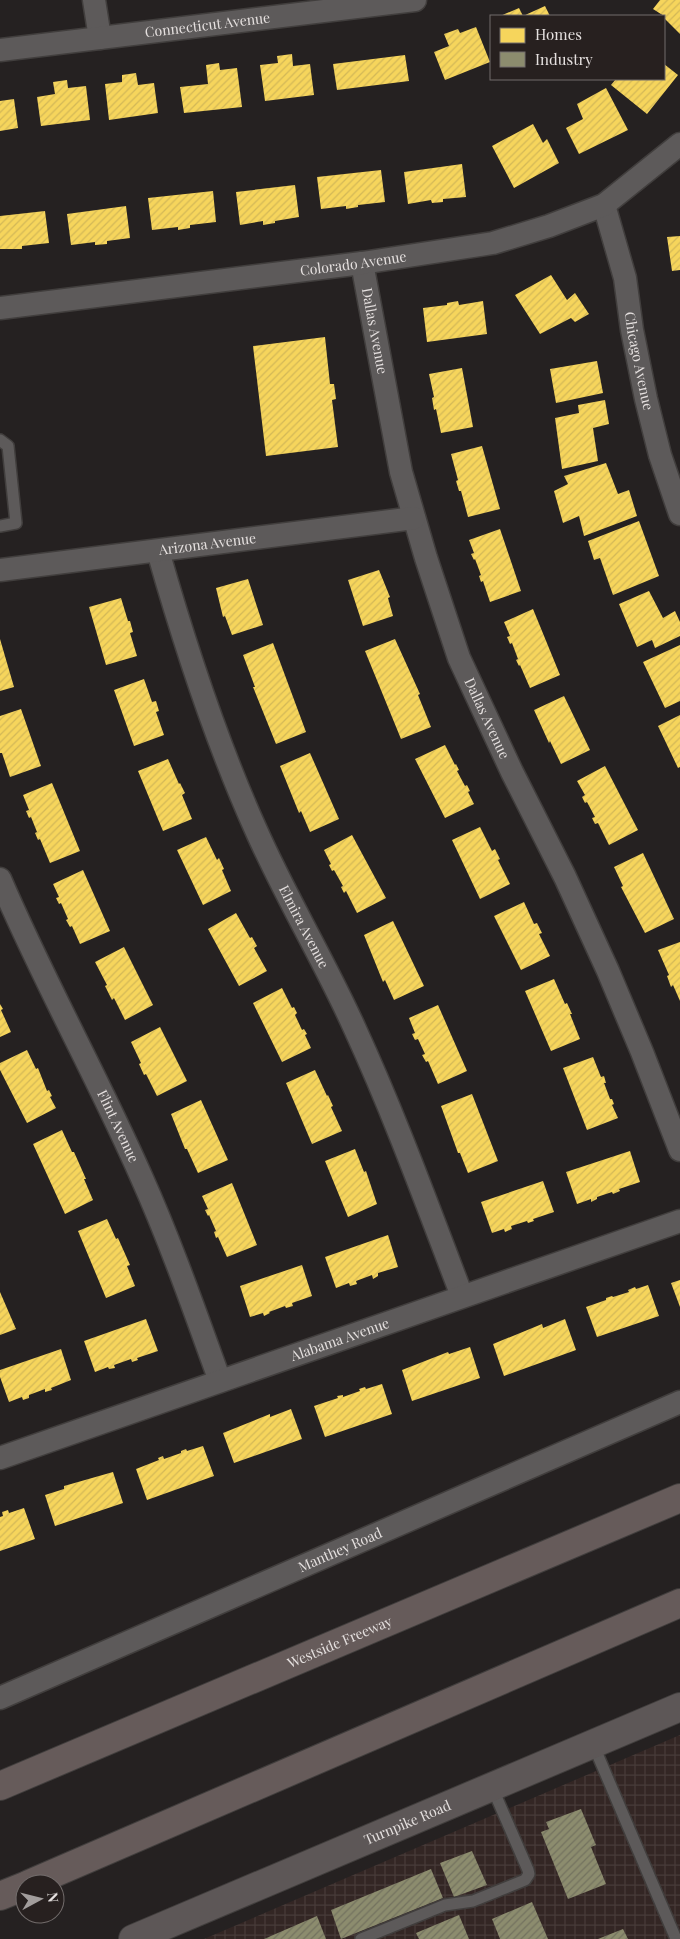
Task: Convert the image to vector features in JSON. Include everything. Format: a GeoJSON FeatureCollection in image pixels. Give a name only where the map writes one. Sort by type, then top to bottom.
{"type":"FeatureCollection","features":[{"type":"Feature","properties":{"kind":"highway","name":"Westside Freeway"},"geometry":{"type":"LineString","coordinates":[[0,1786],[680,1498]]}},
{"type":"Feature","properties":{"kind":"highway"},"geometry":{"type":"LineString","coordinates":[[51,1874],[680,1603]]}},
{"type":"Feature","properties":{"kind":"highway"},"geometry":{"type":"LineString","coordinates":[[0,1896],[15,1890]]}},
{"type":"Feature","properties":{"kind":"street"},"geometry":{"type":"LineString","coordinates":[[94,0],[100,38]]}},
{"type":"Feature","properties":{"kind":"street","name":"Connecticut Avenue"},"geometry":{"type":"LineString","coordinates":[[0,50],[100,38],[340,4],[415,0]]}},
{"type":"Feature","properties":{"kind":"street","name":"Colorado Avenue"},"geometry":{"type":"LineString","coordinates":[[0,308],[362,263],[493,243],[549,226],[604,205],[680,144]]}},
{"type":"Feature","properties":{"kind":"street","name":"Chicago Avenue"},"geometry":{"type":"LineString","coordinates":[[604,205],[625,278],[632,330],[646,399],[660,455],[680,514]]}},
{"type":"Feature","properties":{"kind":"street","name":"Dallas Avenue"},"geometry":{"type":"LineString","coordinates":[[362,263],[401,472],[459,658],[512,772],[565,877],[608,971],[680,1150]]}},
{"type":"Feature","properties":{"kind":"street","name":"Arizona Avenue"},"geometry":{"type":"LineString","coordinates":[[0,570],[414,518]]}},
{"type":"Feature","properties":{"kind":"street","name":"Elmira Avenue"},"geometry":{"type":"LineString","coordinates":[[158,551],[200,689],[223,754],[256,832],[355,1029],[400,1133],[462,1296]]}},
{"type":"Feature","properties":{"kind":"street","name":"Flint Avenue"},"geometry":{"type":"LineString","coordinates":[[0,879],[27,942],[142,1177],[220,1381]]}},
{"type":"Feature","properties":{"kind":"street","name":"Alabama Avenue"},"geometry":{"type":"LineString","coordinates":[[0,1458],[680,1221]]}},
{"type":"Feature","properties":{"kind":"street","name":"Manthey Road"},"geometry":{"type":"LineString","coordinates":[[0,1698],[680,1402]]}},
{"type":"Feature","properties":{"kind":"street","name":"Turnpike Road"},"geometry":{"type":"LineString","coordinates":[[133,1939],[680,1707]]}},
{"type":"Feature","properties":{"kind":"lane"},"geometry":{"type":"LineString","coordinates":[[0,440],[8,446],[16,523],[0,526]]}},
{"type":"Feature","properties":{"kind":"lane"},"geometry":{"type":"LineString","coordinates":[[593,1744],[676,1939]]}},
{"type":"Feature","properties":{"kind":"lane"},"geometry":{"type":"LineString","coordinates":[[361,1939],[445,1904],[474,1901],[525,1880],[529,1874],[528,1870],[492,1787]]}},
{"type":"Feature","properties":{"kind":"shaded area"},"geometry":{"type":"Polygon","coordinates":[[[680,1735],[680,1939],[204,1939],[680,1735]]]}},
{"type":"Feature","properties":{"kind":"building: Homes"},"geometry":{"type":"Polygon","coordinates":[[[660,0],[680,0],[680,34],[665,19],[665,15],[653,9],[660,0]]]}},
{"type":"Feature","properties":{"kind":"building: Homes"},"geometry":{"type":"Polygon","coordinates":[[[545,6],[550,15],[525,15],[545,6]]]}},
{"type":"Feature","properties":{"kind":"building: Homes"},"geometry":{"type":"Polygon","coordinates":[[[519,8],[522,15],[502,15],[519,8]]]}},
{"type":"Feature","properties":{"kind":"building: Homes"},"geometry":{"type":"Polygon","coordinates":[[[476,27],[490,62],[445,80],[434,52],[449,46],[444,34],[458,29],[460,33],[476,27]]]}},
{"type":"Feature","properties":{"kind":"building: Homes"},"geometry":{"type":"Polygon","coordinates":[[[292,54],[293,66],[310,64],[314,95],[265,101],[260,65],[278,63],[277,56],[292,54]]]}},
{"type":"Feature","properties":{"kind":"building: Homes"},"geometry":{"type":"Polygon","coordinates":[[[405,55],[409,81],[337,90],[333,64],[405,55]]]}},
{"type":"Feature","properties":{"kind":"building: Homes"},"geometry":{"type":"Polygon","coordinates":[[[219,63],[220,70],[237,68],[242,107],[184,113],[180,87],[208,84],[206,65],[219,63]]]}},
{"type":"Feature","properties":{"kind":"building: Homes"},"geometry":{"type":"Polygon","coordinates":[[[665,65],[678,75],[647,114],[611,85],[615,80],[665,80],[665,65]]]}},
{"type":"Feature","properties":{"kind":"building: Homes"},"geometry":{"type":"Polygon","coordinates":[[[136,73],[138,85],[154,83],[158,113],[109,120],[105,84],[122,82],[122,75],[136,73]]]}},
{"type":"Feature","properties":{"kind":"building: Homes"},"geometry":{"type":"Polygon","coordinates":[[[67,80],[68,88],[86,86],[90,120],[41,126],[37,97],[55,94],[53,82],[67,80]]]}},
{"type":"Feature","properties":{"kind":"building: Homes"},"geometry":{"type":"Polygon","coordinates":[[[606,88],[628,130],[579,154],[566,128],[583,119],[577,104],[606,88]]]}},
{"type":"Feature","properties":{"kind":"building: Homes"},"geometry":{"type":"Polygon","coordinates":[[[14,99],[18,128],[0,131],[0,101],[14,99]]]}},
{"type":"Feature","properties":{"kind":"building: Homes"},"geometry":{"type":"Polygon","coordinates":[[[533,124],[543,143],[547,139],[559,163],[514,188],[492,146],[533,124]]]}},
{"type":"Feature","properties":{"kind":"building: Homes"},"geometry":{"type":"Polygon","coordinates":[[[462,164],[466,197],[443,199],[443,202],[432,203],[431,200],[408,204],[404,172],[462,164]]]}},
{"type":"Feature","properties":{"kind":"building: Homes"},"geometry":{"type":"Polygon","coordinates":[[[381,170],[385,202],[358,205],[358,207],[346,209],[346,206],[321,209],[317,177],[381,170]]]}},
{"type":"Feature","properties":{"kind":"building: Homes"},"geometry":{"type":"Polygon","coordinates":[[[295,185],[299,217],[263,225],[263,221],[240,225],[236,192],[295,185]]]}},
{"type":"Feature","properties":{"kind":"building: Homes"},"geometry":{"type":"Polygon","coordinates":[[[213,191],[216,222],[190,225],[190,228],[178,230],[178,227],[152,230],[148,198],[213,191]]]}},
{"type":"Feature","properties":{"kind":"building: Homes"},"geometry":{"type":"Polygon","coordinates":[[[126,206],[130,238],[107,241],[107,244],[95,245],[95,242],[71,245],[67,214],[126,206]]]}},
{"type":"Feature","properties":{"kind":"building: Homes"},"geometry":{"type":"Polygon","coordinates":[[[45,211],[49,243],[22,246],[22,249],[0,249],[0,216],[45,211]]]}},
{"type":"Feature","properties":{"kind":"building: Homes"},"geometry":{"type":"Polygon","coordinates":[[[680,236],[680,270],[672,271],[667,237],[680,236]]]}},
{"type":"Feature","properties":{"kind":"building: Homes"},"geometry":{"type":"Polygon","coordinates":[[[551,275],[567,300],[575,293],[589,314],[575,322],[571,318],[540,334],[515,295],[551,275]]]}},
{"type":"Feature","properties":{"kind":"building: Homes"},"geometry":{"type":"Polygon","coordinates":[[[458,301],[459,305],[483,301],[487,334],[427,342],[423,308],[447,305],[447,303],[458,301]]]}},
{"type":"Feature","properties":{"kind":"building: Homes"},"geometry":{"type":"Polygon","coordinates":[[[325,337],[330,384],[334,384],[336,399],[332,400],[338,447],[266,456],[253,346],[325,337]]]}},
{"type":"Feature","properties":{"kind":"building: Homes"},"geometry":{"type":"Polygon","coordinates":[[[597,361],[603,393],[556,403],[550,369],[597,361]]]}},
{"type":"Feature","properties":{"kind":"building: Homes"},"geometry":{"type":"Polygon","coordinates":[[[462,368],[473,427],[441,433],[436,409],[434,410],[432,398],[434,397],[429,374],[462,368]]]}},
{"type":"Feature","properties":{"kind":"building: Homes"},"geometry":{"type":"Polygon","coordinates":[[[605,400],[609,424],[593,428],[598,461],[562,469],[555,418],[579,413],[578,405],[605,400]]]}},
{"type":"Feature","properties":{"kind":"building: Homes"},"geometry":{"type":"Polygon","coordinates":[[[482,446],[500,509],[468,517],[461,491],[459,491],[456,481],[458,480],[451,454],[482,446]]]}},
{"type":"Feature","properties":{"kind":"building: Homes"},"geometry":{"type":"Polygon","coordinates":[[[606,463],[618,494],[629,490],[637,516],[584,536],[579,516],[563,523],[554,491],[568,484],[564,476],[606,463]]]}},
{"type":"Feature","properties":{"kind":"building: Homes"},"geometry":{"type":"Polygon","coordinates":[[[639,521],[659,576],[613,595],[600,558],[594,560],[588,541],[639,521]]]}},
{"type":"Feature","properties":{"kind":"building: Homes"},"geometry":{"type":"Polygon","coordinates":[[[500,529],[521,591],[490,602],[483,581],[481,582],[479,576],[481,575],[475,559],[471,554],[474,553],[469,540],[500,529]]]}},
{"type":"Feature","properties":{"kind":"building: Homes"},"geometry":{"type":"Polygon","coordinates":[[[379,570],[390,597],[388,598],[393,616],[363,626],[348,580],[379,570]]]}},
{"type":"Feature","properties":{"kind":"building: Homes"},"geometry":{"type":"Polygon","coordinates":[[[248,579],[263,625],[232,635],[225,616],[223,617],[216,588],[248,579]]]}},
{"type":"Feature","properties":{"kind":"building: Homes"},"geometry":{"type":"Polygon","coordinates":[[[649,591],[663,618],[675,611],[680,622],[680,636],[655,648],[652,640],[637,647],[619,604],[649,591]]]}},
{"type":"Feature","properties":{"kind":"building: Homes"},"geometry":{"type":"Polygon","coordinates":[[[121,598],[128,621],[130,621],[133,632],[130,633],[137,656],[106,665],[89,607],[121,598]]]}},
{"type":"Feature","properties":{"kind":"building: Homes"},"geometry":{"type":"Polygon","coordinates":[[[533,609],[560,675],[530,688],[516,660],[518,659],[512,643],[510,644],[507,637],[510,636],[504,622],[533,609]]]}},
{"type":"Feature","properties":{"kind":"building: Homes"},"geometry":{"type":"Polygon","coordinates":[[[0,639],[14,687],[0,691],[0,639]]]}},
{"type":"Feature","properties":{"kind":"building: Homes"},"geometry":{"type":"Polygon","coordinates":[[[395,639],[420,694],[418,695],[431,727],[401,739],[365,651],[395,639]]]}},
{"type":"Feature","properties":{"kind":"building: Homes"},"geometry":{"type":"Polygon","coordinates":[[[273,643],[306,732],[276,744],[253,687],[255,687],[243,655],[273,643]]]}},
{"type":"Feature","properties":{"kind":"building: Homes"},"geometry":{"type":"Polygon","coordinates":[[[680,645],[680,701],[665,708],[643,662],[680,645]]]}},
{"type":"Feature","properties":{"kind":"building: Homes"},"geometry":{"type":"Polygon","coordinates":[[[144,679],[152,702],[156,701],[159,711],[156,712],[164,735],[134,746],[114,690],[144,679]]]}},
{"type":"Feature","properties":{"kind":"building: Homes"},"geometry":{"type":"Polygon","coordinates":[[[564,696],[590,750],[561,764],[534,710],[564,696]]]}},
{"type":"Feature","properties":{"kind":"building: Homes"},"geometry":{"type":"Polygon","coordinates":[[[21,709],[41,766],[10,777],[2,753],[0,753],[0,716],[21,709]]]}},
{"type":"Feature","properties":{"kind":"building: Homes"},"geometry":{"type":"Polygon","coordinates":[[[680,715],[680,767],[678,768],[658,726],[680,715]]]}},
{"type":"Feature","properties":{"kind":"building: Homes"},"geometry":{"type":"Polygon","coordinates":[[[445,745],[459,770],[457,771],[465,786],[467,785],[470,791],[468,792],[474,804],[445,818],[415,759],[445,745]]]}},
{"type":"Feature","properties":{"kind":"building: Homes"},"geometry":{"type":"Polygon","coordinates":[[[310,753],[339,819],[310,832],[301,811],[299,813],[280,766],[310,753]]]}},
{"type":"Feature","properties":{"kind":"building: Homes"},"geometry":{"type":"Polygon","coordinates":[[[168,759],[185,793],[182,795],[192,819],[163,831],[138,771],[168,759]]]}},
{"type":"Feature","properties":{"kind":"building: Homes"},"geometry":{"type":"Polygon","coordinates":[[[605,766],[638,830],[609,845],[598,823],[595,824],[592,818],[595,817],[582,797],[585,795],[577,781],[605,766]]]}},
{"type":"Feature","properties":{"kind":"building: Homes"},"geometry":{"type":"Polygon","coordinates":[[[52,783],[80,851],[50,863],[40,839],[38,840],[35,833],[37,832],[31,817],[29,818],[26,811],[29,810],[23,795],[52,783]]]}},
{"type":"Feature","properties":{"kind":"building: Homes"},"geometry":{"type":"Polygon","coordinates":[[[480,827],[492,851],[495,849],[500,859],[498,860],[510,884],[480,899],[452,840],[480,827]]]}},
{"type":"Feature","properties":{"kind":"building: Homes"},"geometry":{"type":"Polygon","coordinates":[[[352,835],[386,898],[357,913],[346,891],[344,893],[341,887],[343,886],[334,870],[332,871],[329,865],[331,864],[324,850],[352,835]]]}},
{"type":"Feature","properties":{"kind":"building: Homes"},"geometry":{"type":"Polygon","coordinates":[[[206,837],[217,860],[219,858],[231,891],[203,905],[177,850],[206,837]]]}},
{"type":"Feature","properties":{"kind":"building: Homes"},"geometry":{"type":"Polygon","coordinates":[[[643,853],[674,919],[645,933],[621,887],[623,886],[614,867],[643,853]]]}},
{"type":"Feature","properties":{"kind":"building: Homes"},"geometry":{"type":"Polygon","coordinates":[[[83,870],[110,931],[80,944],[72,926],[70,927],[66,920],[68,919],[61,903],[59,904],[56,898],[59,897],[53,884],[83,870]]]}},
{"type":"Feature","properties":{"kind":"building: Homes"},"geometry":{"type":"Polygon","coordinates":[[[524,902],[534,924],[537,923],[542,933],[539,934],[550,956],[521,970],[494,916],[524,902]]]}},
{"type":"Feature","properties":{"kind":"building: Homes"},"geometry":{"type":"Polygon","coordinates":[[[236,913],[250,938],[252,937],[257,946],[254,948],[267,971],[239,986],[208,929],[236,913]]]}},
{"type":"Feature","properties":{"kind":"building: Homes"},"geometry":{"type":"Polygon","coordinates":[[[393,921],[424,986],[394,1000],[385,980],[383,982],[364,935],[393,921]]]}},
{"type":"Feature","properties":{"kind":"building: Homes"},"geometry":{"type":"Polygon","coordinates":[[[680,942],[680,1001],[673,985],[671,987],[667,976],[669,975],[658,950],[680,942]]]}},
{"type":"Feature","properties":{"kind":"building: Homes"},"geometry":{"type":"Polygon","coordinates":[[[124,947],[153,1005],[125,1020],[114,998],[112,1000],[105,986],[107,985],[95,962],[124,947]]]}},
{"type":"Feature","properties":{"kind":"building: Homes"},"geometry":{"type":"Polygon","coordinates":[[[554,979],[565,1004],[567,1003],[572,1014],[570,1014],[580,1039],[551,1051],[525,991],[554,979]]]}},
{"type":"Feature","properties":{"kind":"building: Homes"},"geometry":{"type":"Polygon","coordinates":[[[282,988],[292,1008],[294,1007],[297,1013],[295,1015],[302,1030],[304,1029],[307,1034],[305,1035],[311,1048],[282,1062],[253,1003],[282,988]]]}},
{"type":"Feature","properties":{"kind":"building: Homes"},"geometry":{"type":"Polygon","coordinates":[[[0,1004],[11,1032],[0,1037],[0,1004]]]}},
{"type":"Feature","properties":{"kind":"building: Homes"},"geometry":{"type":"Polygon","coordinates":[[[438,1005],[467,1071],[438,1084],[428,1061],[426,1062],[422,1055],[425,1054],[418,1039],[415,1040],[412,1034],[415,1033],[409,1018],[438,1005]]]}},
{"type":"Feature","properties":{"kind":"building: Homes"},"geometry":{"type":"Polygon","coordinates":[[[160,1027],[187,1081],[157,1096],[146,1074],[144,1075],[139,1064],[141,1063],[131,1042],[160,1027]]]}},
{"type":"Feature","properties":{"kind":"building: Homes"},"geometry":{"type":"Polygon","coordinates":[[[27,1050],[36,1069],[38,1068],[47,1091],[49,1090],[52,1096],[50,1097],[56,1108],[27,1123],[0,1070],[0,1063],[27,1050]]]}},
{"type":"Feature","properties":{"kind":"building: Homes"},"geometry":{"type":"Polygon","coordinates":[[[593,1057],[601,1077],[604,1076],[606,1083],[604,1083],[618,1118],[587,1130],[563,1068],[593,1057]]]}},
{"type":"Feature","properties":{"kind":"building: Homes"},"geometry":{"type":"Polygon","coordinates":[[[315,1070],[333,1106],[331,1107],[342,1131],[312,1144],[286,1083],[315,1070]]]}},
{"type":"Feature","properties":{"kind":"building: Homes"},"geometry":{"type":"Polygon","coordinates":[[[472,1094],[498,1161],[468,1173],[460,1153],[458,1153],[441,1106],[472,1094]]]}},
{"type":"Feature","properties":{"kind":"building: Homes"},"geometry":{"type":"Polygon","coordinates":[[[201,1100],[228,1160],[198,1173],[187,1149],[185,1149],[171,1114],[201,1100]]]}},
{"type":"Feature","properties":{"kind":"building: Homes"},"geometry":{"type":"Polygon","coordinates":[[[62,1130],[86,1179],[84,1179],[93,1200],[65,1214],[33,1144],[62,1130]]]}},
{"type":"Feature","properties":{"kind":"building: Homes"},"geometry":{"type":"Polygon","coordinates":[[[355,1149],[364,1172],[366,1171],[377,1204],[348,1217],[325,1161],[355,1149]]]}},
{"type":"Feature","properties":{"kind":"building: Homes"},"geometry":{"type":"Polygon","coordinates":[[[630,1151],[640,1182],[619,1189],[620,1191],[613,1194],[612,1192],[597,1197],[597,1199],[591,1202],[591,1199],[577,1204],[566,1172],[630,1151]]]}},
{"type":"Feature","properties":{"kind":"building: Homes"},"geometry":{"type":"Polygon","coordinates":[[[543,1181],[554,1212],[533,1219],[534,1221],[528,1223],[527,1221],[511,1226],[512,1229],[505,1232],[504,1229],[492,1233],[481,1202],[543,1181]]]}},
{"type":"Feature","properties":{"kind":"building: Homes"},"geometry":{"type":"Polygon","coordinates":[[[232,1183],[257,1245],[227,1257],[218,1237],[216,1238],[214,1232],[216,1231],[205,1210],[208,1209],[202,1196],[232,1183]]]}},
{"type":"Feature","properties":{"kind":"building: Homes"},"geometry":{"type":"Polygon","coordinates":[[[107,1219],[130,1265],[127,1266],[135,1286],[106,1298],[78,1231],[107,1219]]]}},
{"type":"Feature","properties":{"kind":"building: Homes"},"geometry":{"type":"Polygon","coordinates":[[[388,1235],[398,1267],[378,1273],[378,1276],[373,1279],[372,1275],[356,1281],[357,1284],[350,1286],[349,1283],[336,1288],[325,1257],[388,1235]]]}},
{"type":"Feature","properties":{"kind":"building: Homes"},"geometry":{"type":"Polygon","coordinates":[[[302,1265],[312,1296],[292,1303],[293,1306],[286,1308],[285,1306],[264,1316],[263,1313],[250,1317],[240,1286],[302,1265]]]}},
{"type":"Feature","properties":{"kind":"building: Homes"},"geometry":{"type":"Polygon","coordinates":[[[680,1280],[680,1307],[671,1283],[680,1280]]]}},
{"type":"Feature","properties":{"kind":"building: Homes"},"geometry":{"type":"Polygon","coordinates":[[[648,1285],[659,1316],[597,1337],[586,1307],[606,1300],[606,1298],[629,1292],[628,1290],[635,1287],[636,1289],[648,1285]]]}},
{"type":"Feature","properties":{"kind":"building: Homes"},"geometry":{"type":"Polygon","coordinates":[[[0,1292],[16,1329],[0,1335],[0,1292]]]}},
{"type":"Feature","properties":{"kind":"building: Homes"},"geometry":{"type":"Polygon","coordinates":[[[146,1319],[158,1351],[137,1358],[138,1360],[132,1362],[131,1359],[114,1365],[115,1368],[109,1369],[108,1367],[95,1372],[84,1341],[146,1319]]]}},
{"type":"Feature","properties":{"kind":"building: Homes"},"geometry":{"type":"Polygon","coordinates":[[[565,1319],[576,1350],[504,1376],[493,1344],[542,1324],[543,1328],[565,1319]]]}},
{"type":"Feature","properties":{"kind":"building: Homes"},"geometry":{"type":"Polygon","coordinates":[[[470,1347],[480,1378],[412,1401],[402,1370],[448,1352],[449,1354],[470,1347]]]}},
{"type":"Feature","properties":{"kind":"building: Homes"},"geometry":{"type":"Polygon","coordinates":[[[61,1349],[71,1380],[51,1388],[52,1390],[45,1392],[45,1389],[29,1395],[29,1398],[23,1400],[22,1397],[9,1402],[0,1377],[0,1370],[61,1349]]]}},
{"type":"Feature","properties":{"kind":"building: Homes"},"geometry":{"type":"Polygon","coordinates":[[[382,1384],[392,1414],[325,1437],[314,1406],[338,1398],[337,1396],[343,1395],[343,1397],[360,1391],[359,1389],[365,1387],[366,1389],[382,1384]]]}},
{"type":"Feature","properties":{"kind":"building: Homes"},"geometry":{"type":"Polygon","coordinates":[[[291,1409],[302,1439],[234,1463],[223,1433],[270,1414],[270,1417],[291,1409]]]}},
{"type":"Feature","properties":{"kind":"building: Homes"},"geometry":{"type":"Polygon","coordinates":[[[203,1446],[214,1476],[147,1500],[136,1469],[159,1460],[158,1458],[163,1456],[164,1459],[181,1453],[181,1451],[186,1449],[187,1451],[203,1446]]]}},
{"type":"Feature","properties":{"kind":"building: Homes"},"geometry":{"type":"Polygon","coordinates":[[[113,1472],[123,1503],[55,1526],[45,1495],[64,1489],[64,1486],[113,1472]]]}},
{"type":"Feature","properties":{"kind":"building: Homes"},"geometry":{"type":"Polygon","coordinates":[[[24,1508],[35,1539],[0,1551],[0,1517],[3,1516],[2,1512],[8,1510],[9,1513],[24,1508]]]}},
{"type":"Feature","properties":{"kind":"building: Industry"},"geometry":{"type":"Polygon","coordinates":[[[581,1809],[596,1845],[591,1847],[606,1884],[568,1899],[541,1832],[549,1829],[546,1822],[581,1809]]]}},
{"type":"Feature","properties":{"kind":"building: Industry"},"geometry":{"type":"Polygon","coordinates":[[[472,1851],[487,1885],[454,1897],[440,1863],[472,1851]]]}},
{"type":"Feature","properties":{"kind":"building: Industry"},"geometry":{"type":"Polygon","coordinates":[[[431,1869],[443,1898],[341,1939],[331,1910],[431,1869]]]}},
{"type":"Feature","properties":{"kind":"building: Industry"},"geometry":{"type":"Polygon","coordinates":[[[532,1902],[548,1939],[500,1939],[492,1919],[532,1902]]]}},
{"type":"Feature","properties":{"kind":"building: Industry"},"geometry":{"type":"Polygon","coordinates":[[[459,1915],[469,1939],[419,1939],[416,1933],[459,1915]]]}},
{"type":"Feature","properties":{"kind":"building: Industry"},"geometry":{"type":"Polygon","coordinates":[[[317,1916],[326,1939],[264,1939],[317,1916]]]}},
{"type":"Feature","properties":{"kind":"building: Industry"},"geometry":{"type":"Polygon","coordinates":[[[623,1929],[628,1939],[598,1939],[623,1929]]]}}]}
